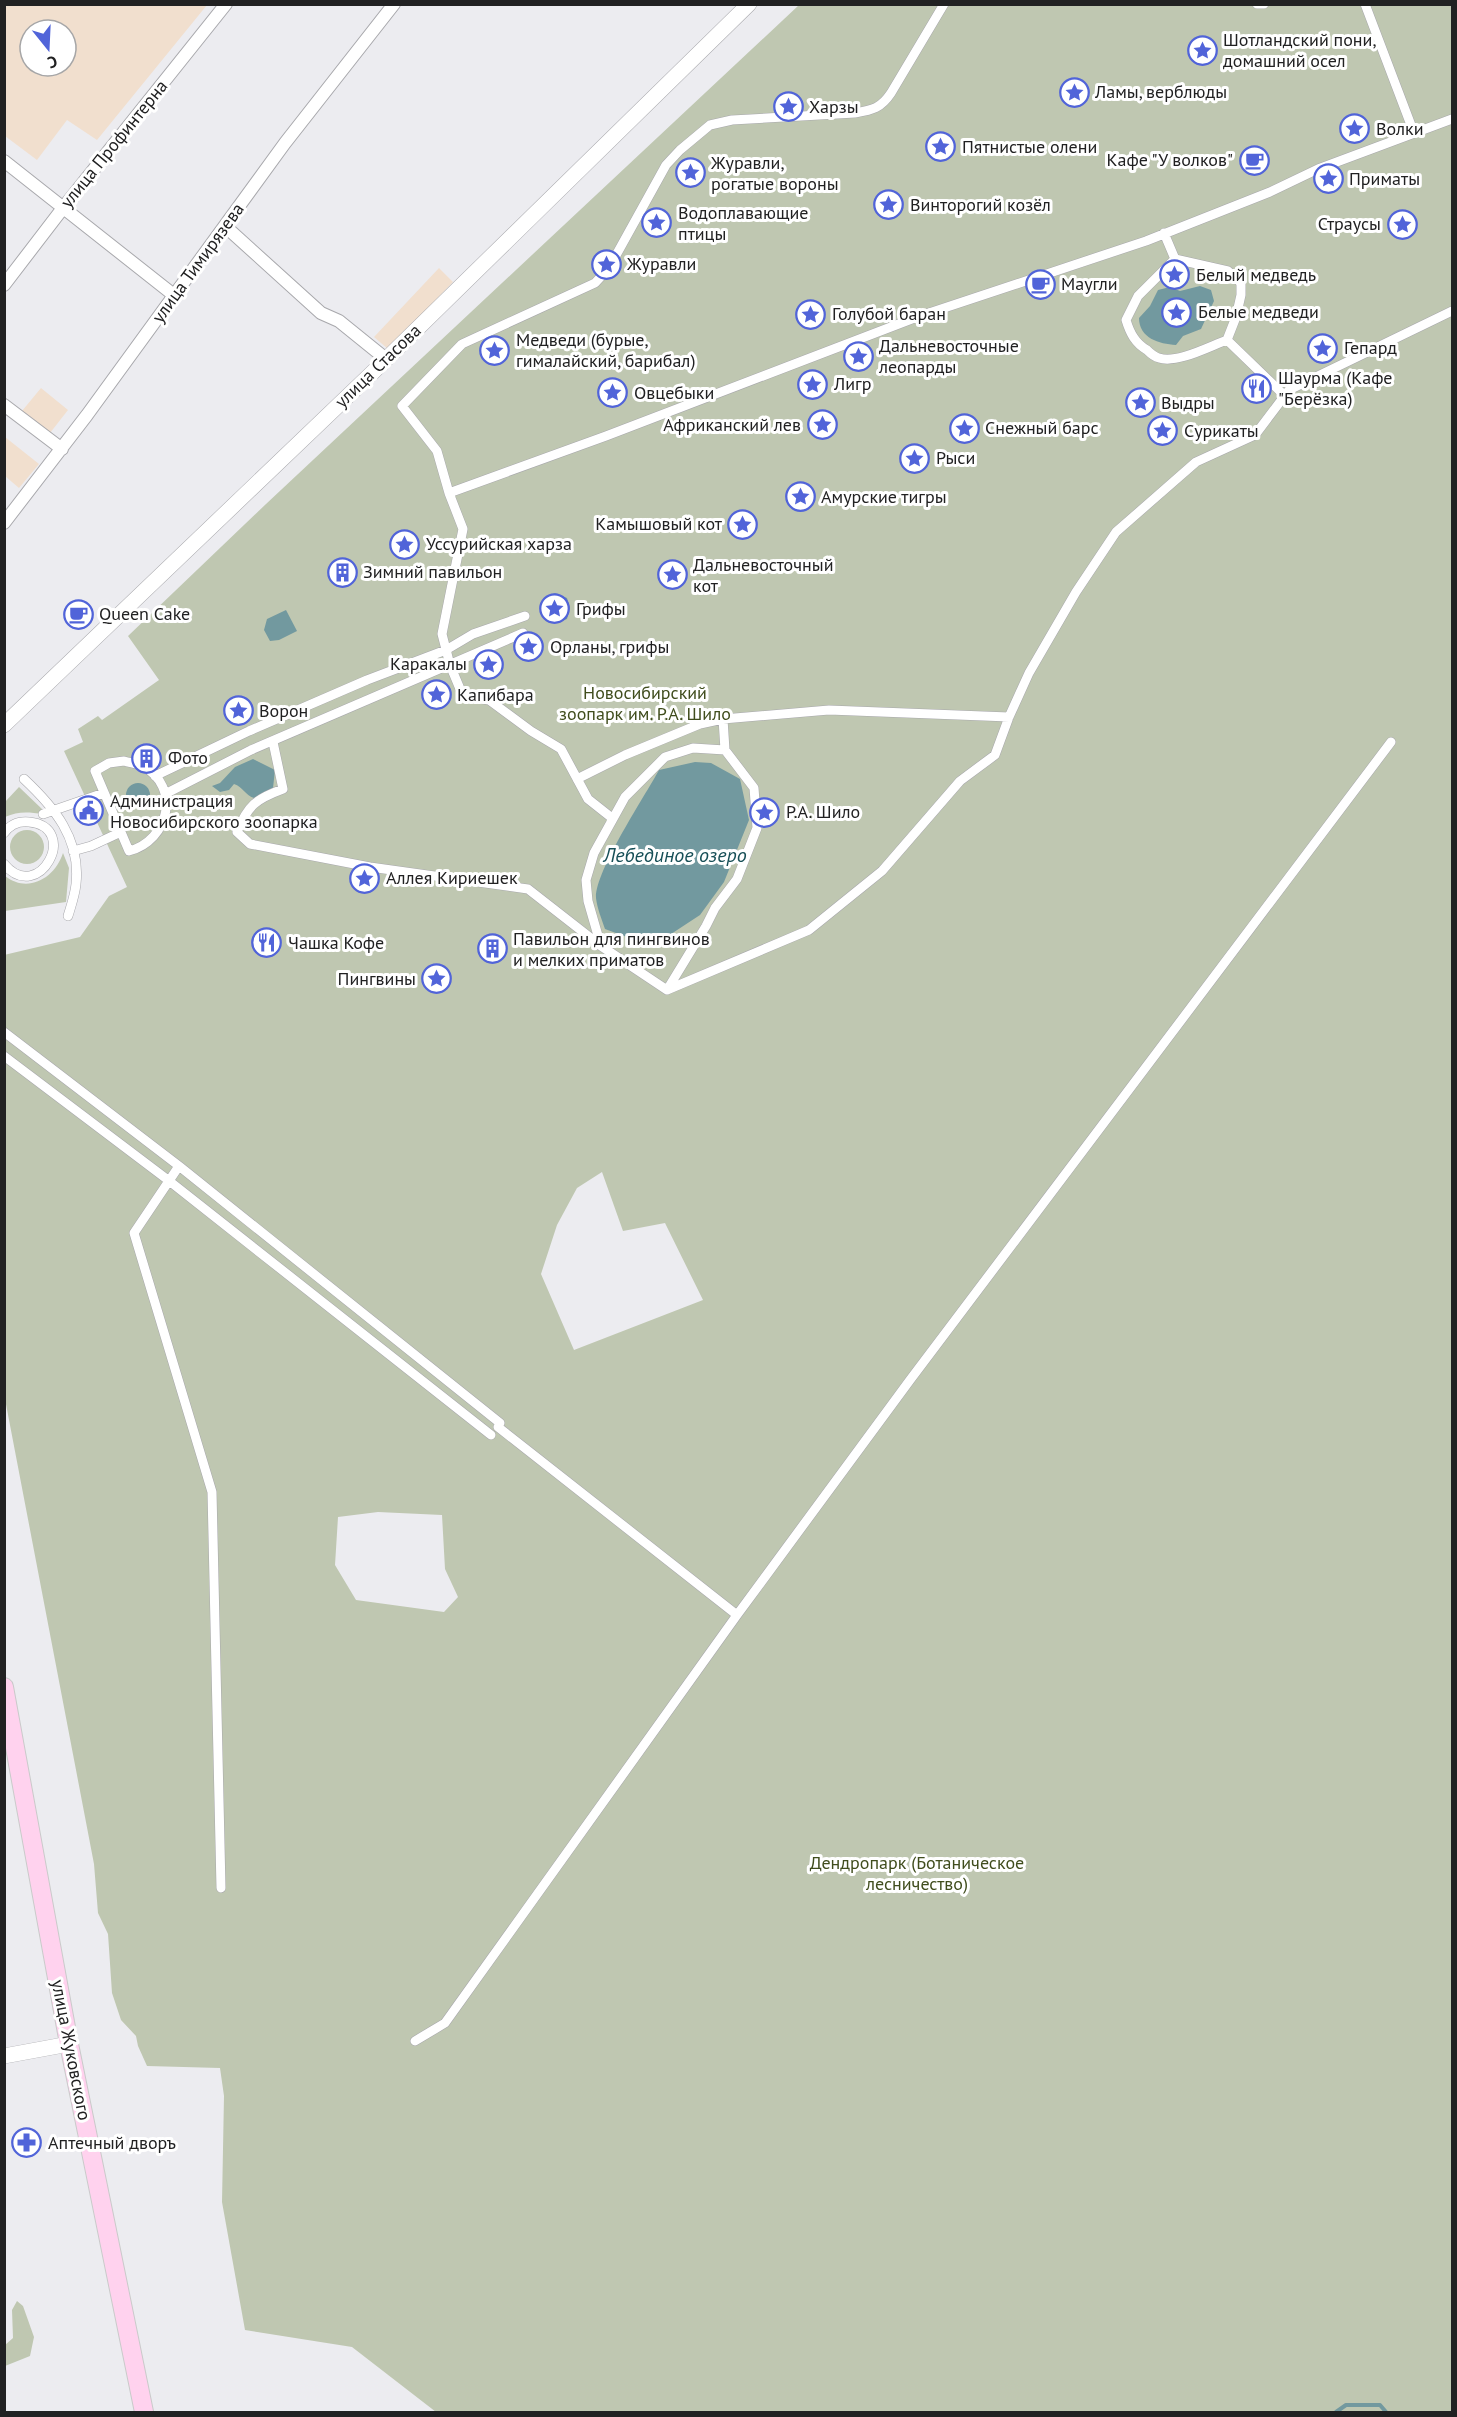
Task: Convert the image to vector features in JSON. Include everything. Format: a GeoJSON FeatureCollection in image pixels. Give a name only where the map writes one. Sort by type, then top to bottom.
{"type":"FeatureCollection","features":[{"type":"Feature","properties":{"kind":"main road","name":"улица Жуковского"},"geometry":{"type":"LineString","coordinates":[[4,1687],[69,2044],[144,2412]]}},
{"type":"Feature","properties":{"kind":"street","name":"улица Профинтерна"},"geometry":{"type":"LineString","coordinates":[[4,285],[226,4]]}},
{"type":"Feature","properties":{"kind":"street","name":"улица Тимирязева"},"geometry":{"type":"LineString","coordinates":[[4,523],[62,449],[285,143],[394,4]]}},
{"type":"Feature","properties":{"kind":"street","name":"улица Стасова"},"geometry":{"type":"LineString","coordinates":[[4,725],[386,358],[748,4]]}},
{"type":"Feature","properties":{"kind":"street"},"geometry":{"type":"LineString","coordinates":[[612,818],[588,799],[561,749],[531,731],[489,700],[463,696],[450,665],[442,634],[463,529],[449,493],[437,451],[402,406],[462,344],[595,283],[609,268],[666,165],[710,125],[732,120],[855,113],[875,110],[884,104],[944,4]]}},
{"type":"Feature","properties":{"kind":"street"},"geometry":{"type":"LineString","coordinates":[[1257,4],[1264,4]]}},
{"type":"Feature","properties":{"kind":"street"},"geometry":{"type":"LineString","coordinates":[[1365,4],[1414,132]]}},
{"type":"Feature","properties":{"kind":"street"},"geometry":{"type":"LineString","coordinates":[[449,493],[606,436],[917,316],[1067,268],[1164,233],[1270,192],[1318,169],[1452,118]]}},
{"type":"Feature","properties":{"kind":"street"},"geometry":{"type":"LineString","coordinates":[[4,161],[175,296]]}},
{"type":"Feature","properties":{"kind":"street"},"geometry":{"type":"LineString","coordinates":[[226,226],[321,313],[339,321],[386,358]]}},
{"type":"Feature","properties":{"kind":"street"},"geometry":{"type":"LineString","coordinates":[[1164,233],[1175,259]]}},
{"type":"Feature","properties":{"kind":"street"},"geometry":{"type":"LineString","coordinates":[[1175,259],[1228,271],[1241,283],[1241,295],[1236,318],[1227,340],[1173,359],[1159,358],[1144,348],[1131,334],[1126,320],[1138,296],[1175,259]]}},
{"type":"Feature","properties":{"kind":"street"},"geometry":{"type":"LineString","coordinates":[[667,990],[809,930],[882,871],[960,781],[996,755],[1009,717],[1029,673],[1076,592],[1116,532],[1196,462],[1255,435],[1289,390],[1452,312]]}},
{"type":"Feature","properties":{"kind":"street"},"geometry":{"type":"LineString","coordinates":[[1227,340],[1285,396]]}},
{"type":"Feature","properties":{"kind":"street"},"geometry":{"type":"LineString","coordinates":[[4,405],[62,449]]}},
{"type":"Feature","properties":{"kind":"street"},"geometry":{"type":"LineString","coordinates":[[155,776],[345,689],[446,650],[473,634],[525,616]]}},
{"type":"Feature","properties":{"kind":"street"},"geometry":{"type":"LineString","coordinates":[[165,794],[251,750],[523,633]]}},
{"type":"Feature","properties":{"kind":"street"},"geometry":{"type":"LineString","coordinates":[[577,779],[625,755],[700,724],[723,719],[829,710],[1009,717]]}},
{"type":"Feature","properties":{"kind":"street"},"geometry":{"type":"LineString","coordinates":[[667,990],[715,908],[737,879],[756,828],[754,788],[725,750],[723,719]]}},
{"type":"Feature","properties":{"kind":"street"},"geometry":{"type":"LineString","coordinates":[[273,742],[283,789],[263,797],[245,813],[237,832],[250,844],[370,867],[528,889],[601,946],[667,990]]}},
{"type":"Feature","properties":{"kind":"street"},"geometry":{"type":"LineString","coordinates":[[415,2041],[445,2023],[737,1615],[910,1380],[1391,742]]}},
{"type":"Feature","properties":{"kind":"street"},"geometry":{"type":"LineString","coordinates":[[601,946],[588,901],[586,880],[594,853],[625,796],[666,757],[693,748],[725,750]]}},
{"type":"Feature","properties":{"kind":"street"},"geometry":{"type":"LineString","coordinates":[[124,762],[142,766],[155,776],[165,794],[167,808],[162,826],[152,838],[129,851],[104,793],[95,771],[109,763],[124,762]]}},
{"type":"Feature","properties":{"kind":"street"},"geometry":{"type":"LineString","coordinates":[[24,779],[55,810],[67,832],[73,851],[76,884],[68,916]]}},
{"type":"Feature","properties":{"kind":"street"},"geometry":{"type":"LineString","coordinates":[[42,814],[104,793]]}},
{"type":"Feature","properties":{"kind":"street"},"geometry":{"type":"LineString","coordinates":[[4,833],[15,824],[32,822],[47,830],[51,837],[53,855],[43,870],[25,875],[16,873],[4,864]]}},
{"type":"Feature","properties":{"kind":"street"},"geometry":{"type":"LineString","coordinates":[[51,837],[67,832]]}},
{"type":"Feature","properties":{"kind":"street"},"geometry":{"type":"LineString","coordinates":[[73,851],[89,847],[121,832]]}},
{"type":"Feature","properties":{"kind":"street"},"geometry":{"type":"LineString","coordinates":[[4,1032],[179,1166],[737,1615]]}},
{"type":"Feature","properties":{"kind":"street"},"geometry":{"type":"LineString","coordinates":[[4,1056],[168,1180],[491,1435]]}},
{"type":"Feature","properties":{"kind":"street"},"geometry":{"type":"LineString","coordinates":[[179,1166],[134,1233],[213,1492],[221,1888]]}},
{"type":"Feature","properties":{"kind":"street"},"geometry":{"type":"LineString","coordinates":[[4,2056],[69,2044]]}},
{"type":"Feature","properties":{"kind":"shaded area"},"geometry":{"type":"Polygon","coordinates":[[[5,4],[207,4],[97,140],[67,120],[37,160],[5,136],[5,4]]]}},
{"type":"Feature","properties":{"kind":"shaded area"},"geometry":{"type":"Polygon","coordinates":[[[439,268],[453,282],[388,349],[374,337],[439,268]]]}},
{"type":"Feature","properties":{"kind":"shaded area"},"geometry":{"type":"Polygon","coordinates":[[[41,388],[68,410],[50,433],[22,411],[41,388]]]}},
{"type":"Feature","properties":{"kind":"shaded area"},"geometry":{"type":"Polygon","coordinates":[[[5,437],[39,464],[19,488],[5,476],[5,437]]]}},
{"type":"Feature","properties":{"kind":"green space","name":"Дендропарк (Ботаническое лесничество)"},"geometry":{"type":"Polygon","coordinates":[[[799,5],[1452,5],[1452,2412],[436,2412],[352,2347],[245,2330],[222,2202],[224,2096],[220,2068],[147,2066],[136,2036],[121,2020],[112,1993],[108,1934],[98,1913],[94,1864],[5,1399],[4,955],[80,937],[109,896],[127,887],[64,751],[83,742],[78,729],[98,716],[102,720],[159,680],[128,636],[799,5]],[[602,1172],[577,1188],[557,1225],[541,1274],[574,1350],[703,1300],[665,1223],[623,1231],[602,1172]],[[378,1512],[338,1517],[335,1565],[356,1600],[444,1612],[458,1597],[445,1569],[442,1515],[378,1512]]]}},
{"type":"Feature","properties":{"kind":"green space"},"geometry":{"type":"Polygon","coordinates":[[[19,787],[42,809],[43,814],[23,812],[5,817],[5,802],[19,787]]]}},
{"type":"Feature","properties":{"kind":"green space"},"geometry":{"type":"Polygon","coordinates":[[[27,830],[39,835],[44,847],[39,859],[27,864],[15,859],[10,847],[15,835],[27,830]]]}},
{"type":"Feature","properties":{"kind":"green space"},"geometry":{"type":"Polygon","coordinates":[[[63,853],[69,868],[66,902],[5,911],[5,876],[23,884],[40,881],[54,870],[63,853]]]}},
{"type":"Feature","properties":{"kind":"green space"},"geometry":{"type":"Polygon","coordinates":[[[17,2301],[23,2306],[34,2337],[30,2356],[5,2366],[5,2345],[13,2338],[12,2310],[17,2301]]]}},
{"type":"Feature","properties":{"kind":"water","name":"Белые медведи"},"geometry":{"type":"Polygon","coordinates":[[[1200,286],[1211,290],[1214,301],[1201,329],[1183,336],[1176,345],[1151,339],[1142,331],[1139,318],[1150,306],[1158,290],[1170,287],[1180,291],[1200,286]]]}},
{"type":"Feature","properties":{"kind":"water"},"geometry":{"type":"Polygon","coordinates":[[[555,593],[567,598],[570,608],[567,619],[557,623],[546,621],[540,610],[544,598],[555,593]],[[555,596],[546,600],[543,610],[548,618],[557,620],[564,616],[567,608],[564,600],[555,596]]]}},
{"type":"Feature","properties":{"kind":"water"},"geometry":{"type":"Polygon","coordinates":[[[286,610],[297,631],[279,640],[270,641],[264,630],[267,619],[286,610]]]}},
{"type":"Feature","properties":{"kind":"water"},"geometry":{"type":"Polygon","coordinates":[[[253,759],[275,770],[273,788],[254,798],[234,784],[229,790],[220,792],[212,786],[220,783],[235,767],[253,759]]]}},
{"type":"Feature","properties":{"kind":"water","name":"Лебединое озеро"},"geometry":{"type":"Polygon","coordinates":[[[695,762],[711,763],[740,779],[749,820],[724,882],[700,915],[668,936],[635,940],[605,929],[596,898],[603,870],[612,852],[659,770],[695,762]]]}},
{"type":"Feature","properties":{"kind":"water"},"geometry":{"type":"Polygon","coordinates":[[[138,783],[147,786],[150,795],[147,804],[138,807],[129,804],[126,795],[129,786],[138,783]]]}},
{"type":"Feature","properties":{"kind":"waterway"},"geometry":{"type":"LineString","coordinates":[[1336,2412],[1346,2405],[1380,2405],[1386,2412]]}},
{"type":"Feature","properties":{"kind":"place","name":"Шотландский пони, домашний осел"},"geometry":{"type":"Point","coordinates":[1202,50]}},
{"type":"Feature","properties":{"kind":"place","name":"Ламы, верблюды"},"geometry":{"type":"Point","coordinates":[1074,92]}},
{"type":"Feature","properties":{"kind":"place","name":"Харзы"},"geometry":{"type":"Point","coordinates":[788,107]}},
{"type":"Feature","properties":{"kind":"place","name":"Волки"},"geometry":{"type":"Point","coordinates":[1355,129]}},
{"type":"Feature","properties":{"kind":"place","name":"Пятнистые олени"},"geometry":{"type":"Point","coordinates":[941,147]}},
{"type":"Feature","properties":{"kind":"place","name":"Кафе \"У волков\""},"geometry":{"type":"Point","coordinates":[1254,160]}},
{"type":"Feature","properties":{"kind":"place","name":"Журавли, рогатые вороны"},"geometry":{"type":"Point","coordinates":[690,173]}},
{"type":"Feature","properties":{"kind":"place","name":"Приматы"},"geometry":{"type":"Point","coordinates":[1328,179]}},
{"type":"Feature","properties":{"kind":"place","name":"Винторогий козёл"},"geometry":{"type":"Point","coordinates":[889,205]}},
{"type":"Feature","properties":{"kind":"place","name":"Водоплавающие птицы"},"geometry":{"type":"Point","coordinates":[657,223]}},
{"type":"Feature","properties":{"kind":"place","name":"Страусы"},"geometry":{"type":"Point","coordinates":[1402,224]}},
{"type":"Feature","properties":{"kind":"place","name":"Журавли"},"geometry":{"type":"Point","coordinates":[606,264]}},
{"type":"Feature","properties":{"kind":"place","name":"Белый медведь"},"geometry":{"type":"Point","coordinates":[1175,275]}},
{"type":"Feature","properties":{"kind":"place","name":"Маугли"},"geometry":{"type":"Point","coordinates":[1040,284]}},
{"type":"Feature","properties":{"kind":"place","name":"Белые медведи"},"geometry":{"type":"Point","coordinates":[1177,312]}},
{"type":"Feature","properties":{"kind":"place","name":"Голубой баран"},"geometry":{"type":"Point","coordinates":[811,314]}},
{"type":"Feature","properties":{"kind":"place","name":"Гепард"},"geometry":{"type":"Point","coordinates":[1323,348]}},
{"type":"Feature","properties":{"kind":"place","name":"Медведи (бурые, гималайский, барибал)"},"geometry":{"type":"Point","coordinates":[495,350]}},
{"type":"Feature","properties":{"kind":"place","name":"Дальневосточные леопарды"},"geometry":{"type":"Point","coordinates":[858,356]}},
{"type":"Feature","properties":{"kind":"place","name":"Лигр"},"geometry":{"type":"Point","coordinates":[813,384]}},
{"type":"Feature","properties":{"kind":"place","name":"Шаурма (Кафе \"Берёзка)"},"geometry":{"type":"Point","coordinates":[1257,388]}},
{"type":"Feature","properties":{"kind":"place","name":"Овцебыки"},"geometry":{"type":"Point","coordinates":[613,393]}},
{"type":"Feature","properties":{"kind":"place","name":"Выдры"},"geometry":{"type":"Point","coordinates":[1140,403]}},
{"type":"Feature","properties":{"kind":"place","name":"Африканский лев"},"geometry":{"type":"Point","coordinates":[822,425]}},
{"type":"Feature","properties":{"kind":"place","name":"Снежный барс"},"geometry":{"type":"Point","coordinates":[964,428]}},
{"type":"Feature","properties":{"kind":"place","name":"Сурикаты"},"geometry":{"type":"Point","coordinates":[1163,431]}},
{"type":"Feature","properties":{"kind":"place","name":"Рыси"},"geometry":{"type":"Point","coordinates":[915,458]}},
{"type":"Feature","properties":{"kind":"place","name":"Амурские тигры"},"geometry":{"type":"Point","coordinates":[800,497]}},
{"type":"Feature","properties":{"kind":"place","name":"Камышовый кот"},"geometry":{"type":"Point","coordinates":[743,524]}},
{"type":"Feature","properties":{"kind":"place","name":"Уссурийская харза"},"geometry":{"type":"Point","coordinates":[405,544]}},
{"type":"Feature","properties":{"kind":"place","name":"Зимний павильон"},"geometry":{"type":"Point","coordinates":[342,572]}},
{"type":"Feature","properties":{"kind":"place","name":"Дальневосточный кот"},"geometry":{"type":"Point","coordinates":[672,575]}},
{"type":"Feature","properties":{"kind":"place","name":"Грифы"},"geometry":{"type":"Point","coordinates":[555,609]}},
{"type":"Feature","properties":{"kind":"place","name":"Queen Cake"},"geometry":{"type":"Point","coordinates":[78,614]}},
{"type":"Feature","properties":{"kind":"place","name":"Орланы, грифы"},"geometry":{"type":"Point","coordinates":[529,647]}},
{"type":"Feature","properties":{"kind":"place","name":"Каракалы"},"geometry":{"type":"Point","coordinates":[488,664]}},
{"type":"Feature","properties":{"kind":"place","name":"Капибара"},"geometry":{"type":"Point","coordinates":[436,695]}},
{"type":"Feature","properties":{"kind":"place","name":"Ворон"},"geometry":{"type":"Point","coordinates":[238,711]}},
{"type":"Feature","properties":{"kind":"place","name":"Фото"},"geometry":{"type":"Point","coordinates":[147,758]}},
{"type":"Feature","properties":{"kind":"place","name":"Администрация Новосибирского зоопарка"},"geometry":{"type":"Point","coordinates":[89,811]}},
{"type":"Feature","properties":{"kind":"place","name":"Р.А. Шило"},"geometry":{"type":"Point","coordinates":[765,812]}},
{"type":"Feature","properties":{"kind":"place","name":"Аллея Кириешек"},"geometry":{"type":"Point","coordinates":[365,878]}},
{"type":"Feature","properties":{"kind":"place","name":"Чашка Кофе"},"geometry":{"type":"Point","coordinates":[267,943]}},
{"type":"Feature","properties":{"kind":"place","name":"Павильон для пингвинов и мелких приматов"},"geometry":{"type":"Point","coordinates":[492,949]}},
{"type":"Feature","properties":{"kind":"place","name":"Пингвины"},"geometry":{"type":"Point","coordinates":[437,979]}},
{"type":"Feature","properties":{"kind":"place","name":"Аптечный дворъ"},"geometry":{"type":"Point","coordinates":[27,2143]}},
{"type":"Feature","properties":{"kind":"park label","name":"Новосибирский зоопарк им. Р.А. Шило"},"geometry":{"type":"Point","coordinates":[645,703]}}]}
